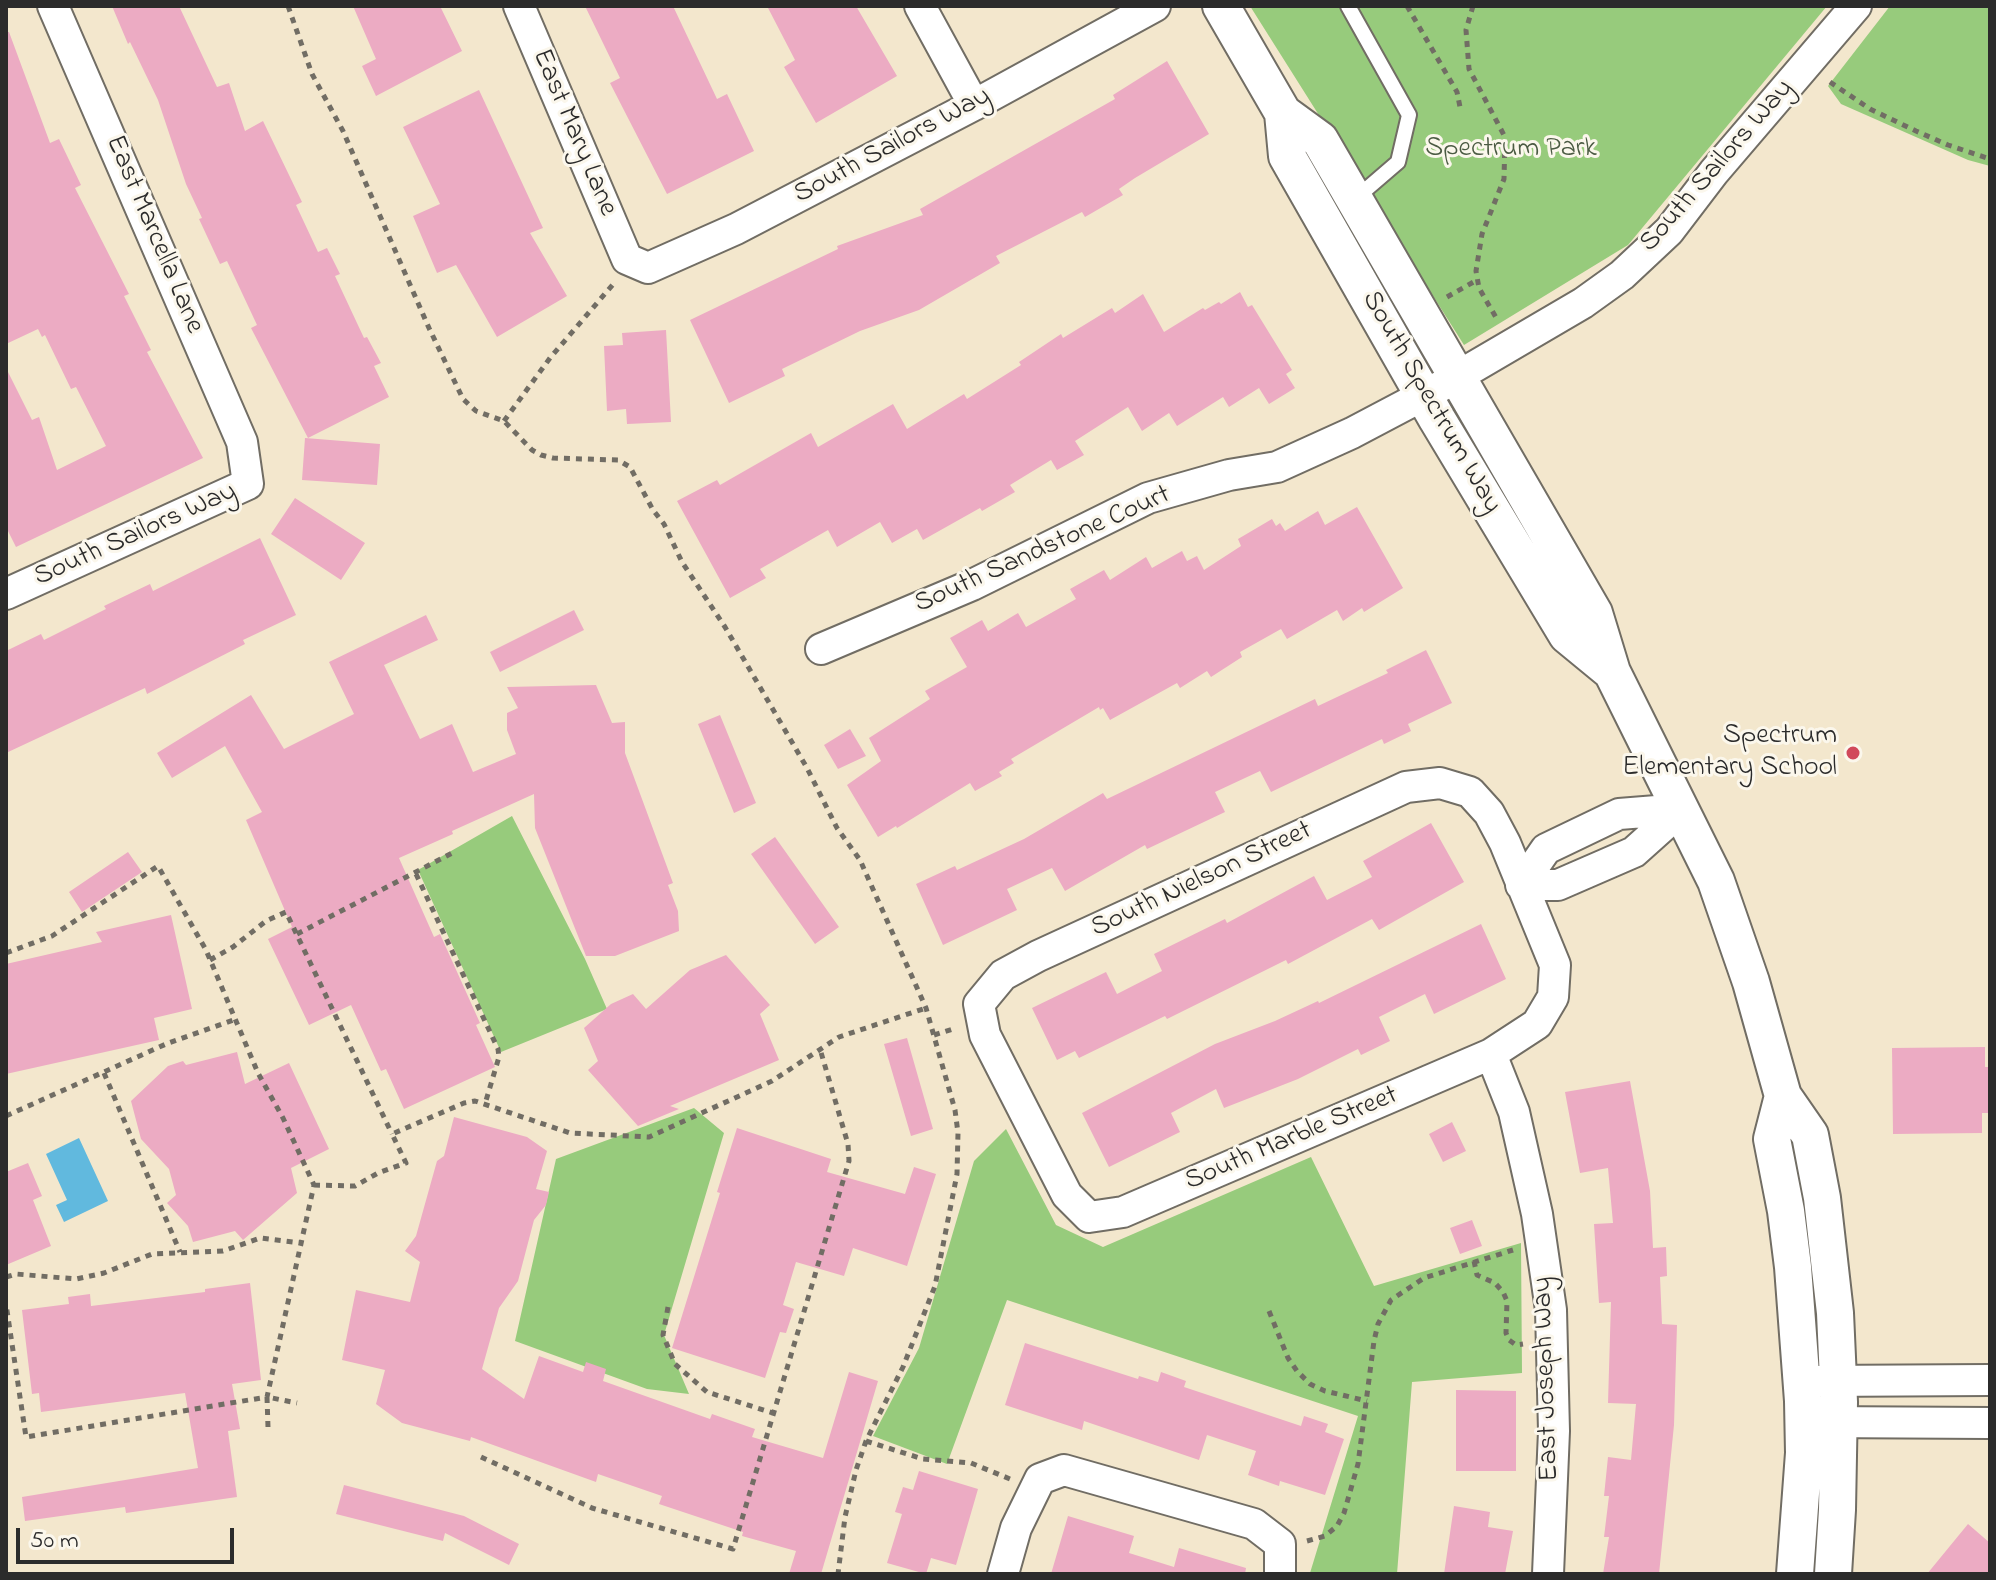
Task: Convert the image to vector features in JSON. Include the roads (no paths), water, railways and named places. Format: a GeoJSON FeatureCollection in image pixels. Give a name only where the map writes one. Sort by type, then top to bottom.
{"type":"FeatureCollection","features":[{"type":"Feature","properties":{"kind":"street","name":"East Marcella Lane"},"geometry":{"type":"LineString","coordinates":[[53,6],[242,442],[246,466]]}},
{"type":"Feature","properties":{"kind":"street","name":"East Mary Lane"},"geometry":{"type":"LineString","coordinates":[[519,6],[621,271]]}},
{"type":"Feature","properties":{"kind":"street"},"geometry":{"type":"LineString","coordinates":[[920,6],[974,105]]}},
{"type":"Feature","properties":{"kind":"street","name":"South Sailors Way"},"geometry":{"type":"LineString","coordinates":[[621,271],[648,268],[736,229],[1155,6]]}},
{"type":"Feature","properties":{"kind":"street","name":"South Spectrum Way"},"geometry":{"type":"LineString","coordinates":[[1221,6],[1283,113],[1320,140],[1354,199],[1442,386]]}},
{"type":"Feature","properties":{"kind":"street","name":"South Sailors Way"},"geometry":{"type":"LineString","coordinates":[[1442,386],[1583,303],[1622,275],[1669,231],[1714,172],[1856,6]]}},
{"type":"Feature","properties":{"kind":"street","name":"South Spectrum Way"},"geometry":{"type":"LineString","coordinates":[[1283,113],[1287,156],[1594,613],[1612,672],[1716,881],[1769,1041],[1783,1096],[1772,1139],[1786,1211],[1798,1322],[1820,1402]]}},
{"type":"Feature","properties":{"kind":"street","name":"South Sandstone Court"},"geometry":{"type":"LineString","coordinates":[[821,649],[972,585],[1148,498],[1229,475],[1277,467],[1352,433],[1442,386]]}},
{"type":"Feature","properties":{"kind":"street","name":"South Sailors Way"},"geometry":{"type":"LineString","coordinates":[[6,594],[248,484],[246,466]]}},
{"type":"Feature","properties":{"kind":"street","name":"South Nielson Street"},"geometry":{"type":"LineString","coordinates":[[1089,1217],[1067,1195],[972,1015],[1003,975],[1038,956],[1406,787],[1440,783],[1470,792],[1489,813],[1505,843],[1521,885]]}},
{"type":"Feature","properties":{"kind":"street"},"geometry":{"type":"LineString","coordinates":[[1521,885],[1546,849],[1619,814],[1682,809]]}},
{"type":"Feature","properties":{"kind":"street"},"geometry":{"type":"LineString","coordinates":[[1521,885],[1558,885],[1634,852],[1682,809]]}},
{"type":"Feature","properties":{"kind":"street"},"geometry":{"type":"LineString","coordinates":[[1491,1054],[1537,1024],[1553,997],[1555,965],[1521,885]]}},
{"type":"Feature","properties":{"kind":"street","name":"South Marble Street"},"geometry":{"type":"LineString","coordinates":[[1089,1217],[1123,1212],[1491,1054]]}},
{"type":"Feature","properties":{"kind":"street","name":"East Joseph Way"},"geometry":{"type":"LineString","coordinates":[[1491,1054],[1514,1112],[1537,1214],[1551,1310],[1554,1431],[1548,1574]]}},
{"type":"Feature","properties":{"kind":"street"},"geometry":{"type":"LineString","coordinates":[[1820,1402],[1990,1380]]}},
{"type":"Feature","properties":{"kind":"street"},"geometry":{"type":"LineString","coordinates":[[1820,1402],[1990,1423]]}},
{"type":"Feature","properties":{"kind":"street"},"geometry":{"type":"LineString","coordinates":[[1795,1574],[1804,1453],[1820,1402]]}},
{"type":"Feature","properties":{"kind":"street"},"geometry":{"type":"LineString","coordinates":[[1820,1402],[1837,1510],[1833,1574]]}},
{"type":"Feature","properties":{"kind":"street"},"geometry":{"type":"LineString","coordinates":[[1003,1574],[1016,1528],[1040,1479],[1064,1470],[1254,1524],[1288,1553]]}},
{"type":"Feature","properties":{"kind":"lane"},"geometry":{"type":"LineString","coordinates":[[1348,6],[1409,115],[1398,162],[1354,199]]}},
{"type":"Feature","properties":{"kind":"water"},"geometry":{"type":"Polygon","coordinates":[[[79,1138],[108,1201],[64,1222],[56,1205],[67,1200],[46,1154],[79,1138]]]}},
{"type":"Feature","properties":{"kind":"place","name":"Spectrum Elementary School"},"geometry":{"type":"Point","coordinates":[1853,753]}},
{"type":"Feature","properties":{"kind":"park label","name":"Spectrum Park"},"geometry":{"type":"Point","coordinates":[1511,150]}}]}
